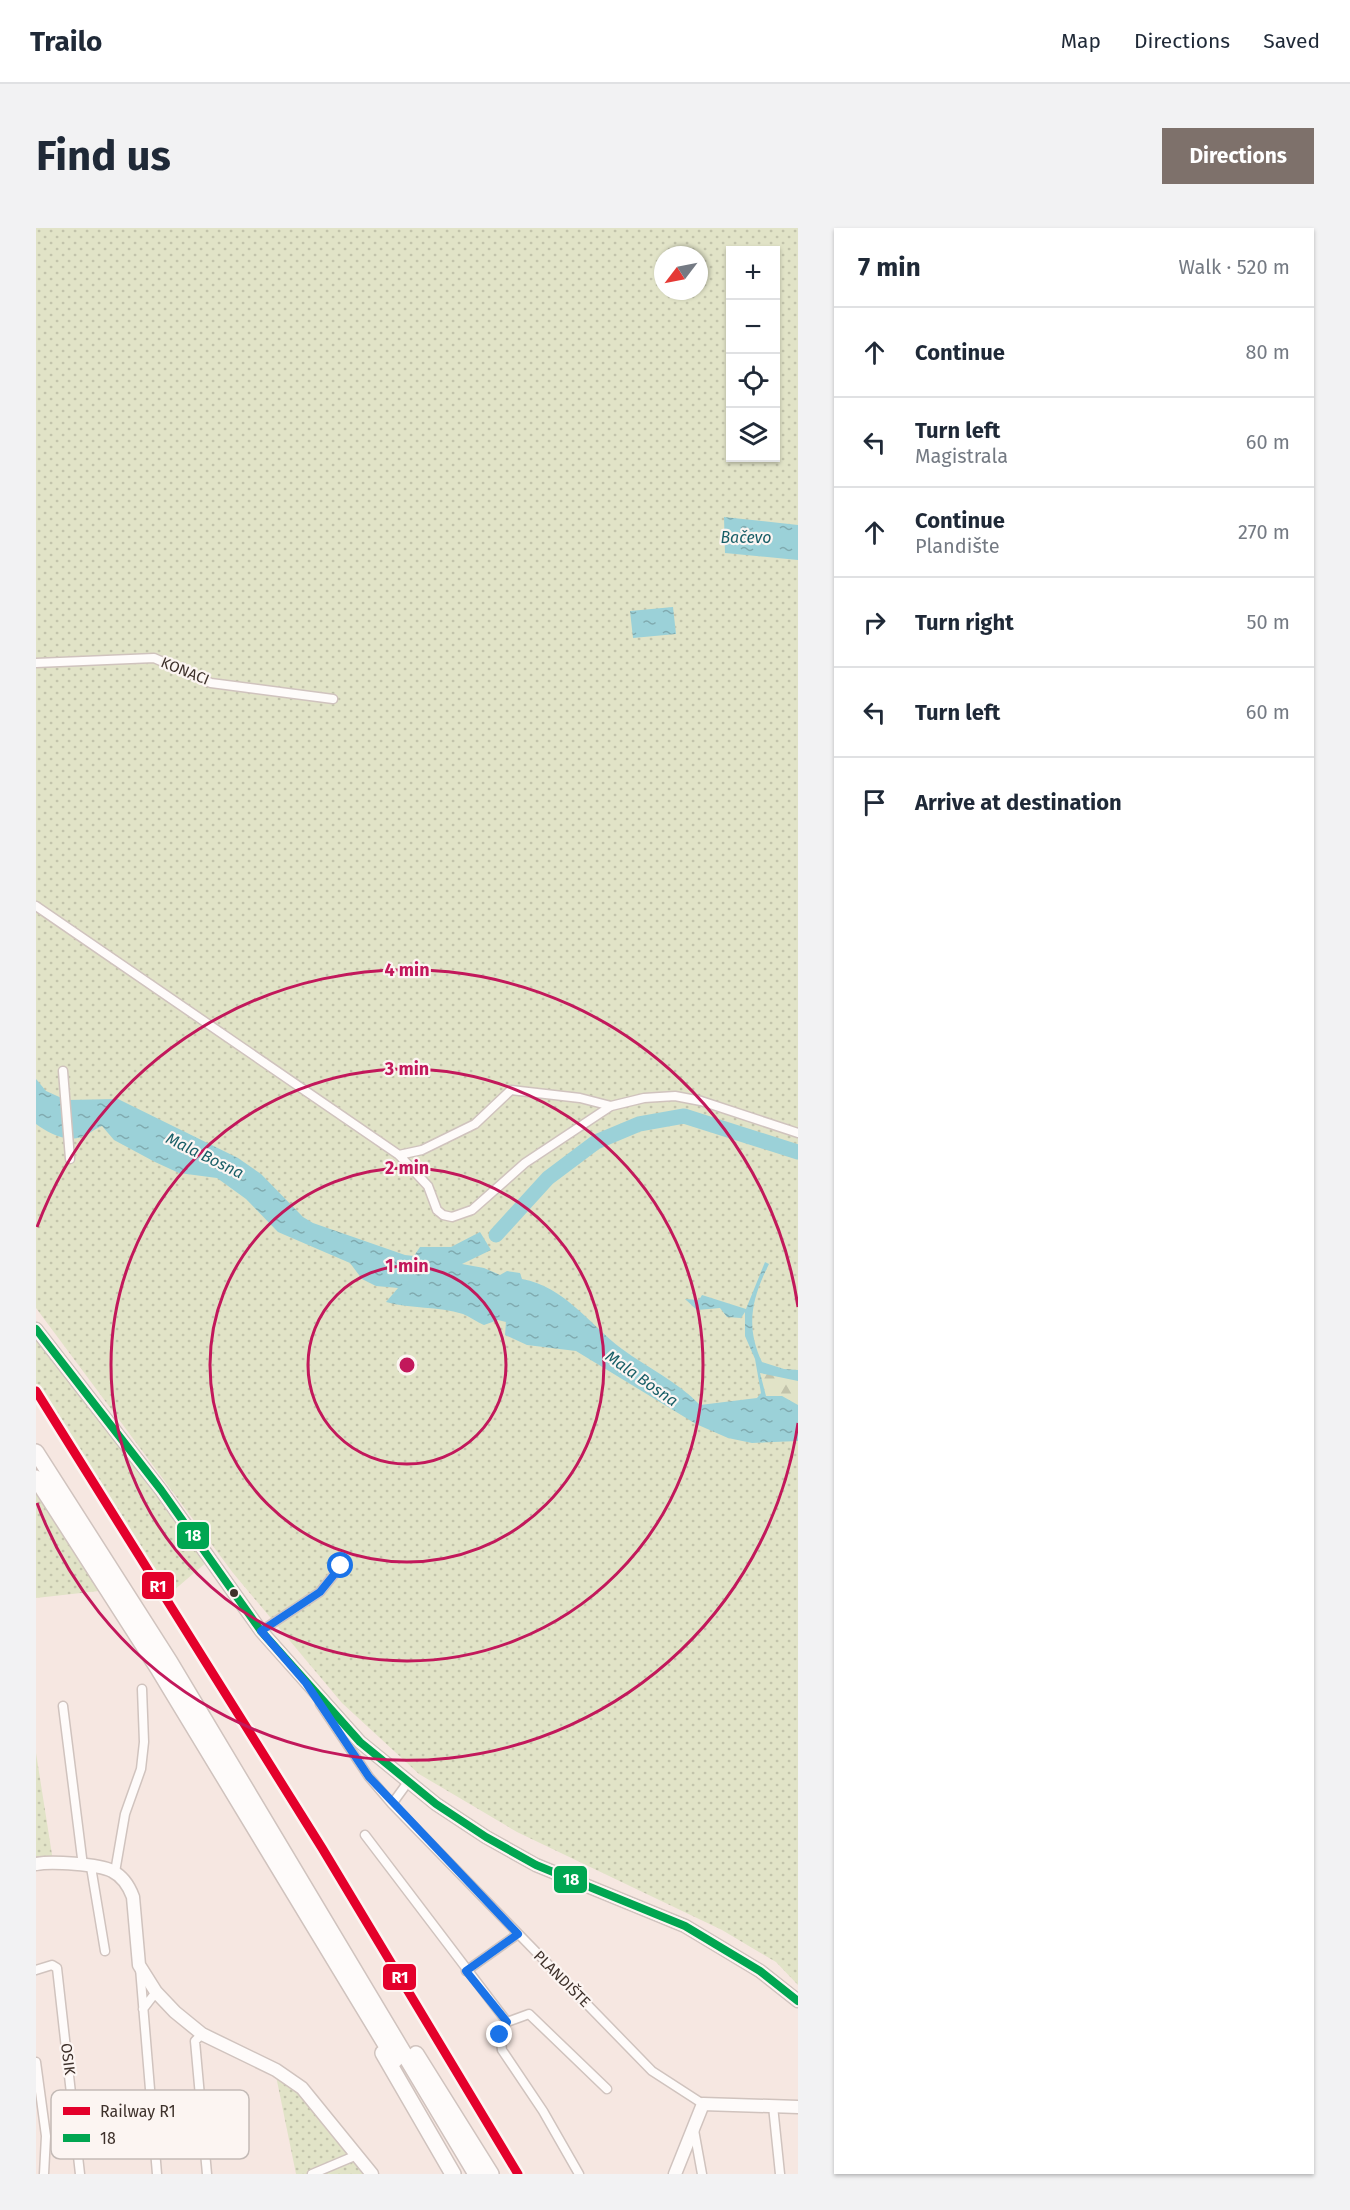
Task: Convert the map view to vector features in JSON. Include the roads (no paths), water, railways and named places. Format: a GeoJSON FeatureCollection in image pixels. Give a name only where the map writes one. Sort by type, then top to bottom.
{"type":"FeatureCollection","features":[{"type":"Feature","properties":{"kind":"highway"},"geometry":{"type":"LineString","coordinates":[[36,1452],[364,1998],[476,2174]]}},
{"type":"Feature","properties":{"kind":"highway"},"geometry":{"type":"LineString","coordinates":[[36,1478],[160,1659]]}},
{"type":"Feature","properties":{"kind":"highway"},"geometry":{"type":"LineString","coordinates":[[364,1998],[381,2051],[453,2174]]}},
{"type":"Feature","properties":{"kind":"highway"},"geometry":{"type":"LineString","coordinates":[[364,1998],[464,2174]]}},
{"type":"Feature","properties":{"kind":"highway"},"geometry":{"type":"LineString","coordinates":[[364,1998],[409,2043],[491,2174]]}},
{"type":"Feature","properties":{"kind":"main road"},"geometry":{"type":"LineString","coordinates":[[36,1329],[161,1490],[261,1631],[360,1742],[408,1782],[486,1837],[536,1865],[685,1926],[760,1971],[798,2001]]}},
{"type":"Feature","properties":{"kind":"main road"},"geometry":{"type":"LineString","coordinates":[[36,1864],[45,1862],[87,1866],[115,1872],[130,1888],[133,1897],[139,1965],[156,1992],[175,2012],[202,2034],[276,2070],[302,2088],[372,2174]]}},
{"type":"Feature","properties":{"kind":"main road"},"geometry":{"type":"LineString","coordinates":[[675,2174],[703,2104],[798,2107]]}},
{"type":"Feature","properties":{"kind":"street","name":"KONACI"},"geometry":{"type":"LineString","coordinates":[[36,663],[154,658],[211,682],[270,688],[333,699]]}},
{"type":"Feature","properties":{"kind":"street"},"geometry":{"type":"LineString","coordinates":[[36,906],[399,1155],[428,1186],[437,1210],[443,1215],[452,1217],[472,1210],[525,1163],[611,1106],[644,1098],[675,1096],[701,1101],[798,1133]]}},
{"type":"Feature","properties":{"kind":"street"},"geometry":{"type":"LineString","coordinates":[[63,1071],[70,1159]]}},
{"type":"Feature","properties":{"kind":"street"},"geometry":{"type":"LineString","coordinates":[[399,1155],[422,1150],[475,1124],[511,1090],[580,1098],[611,1106]]}},
{"type":"Feature","properties":{"kind":"street"},"geometry":{"type":"LineString","coordinates":[[261,1631],[320,1592],[341,1566],[338,1558]]}},
{"type":"Feature","properties":{"kind":"street","name":"PLANDIŠTE"},"geometry":{"type":"LineString","coordinates":[[306,1683],[369,1777],[392,1804],[652,2071],[703,2104]]}},
{"type":"Feature","properties":{"kind":"street"},"geometry":{"type":"LineString","coordinates":[[115,1872],[125,1814],[141,1769],[144,1742],[142,1689]]}},
{"type":"Feature","properties":{"kind":"street"},"geometry":{"type":"LineString","coordinates":[[63,1706],[87,1866],[105,1951]]}},
{"type":"Feature","properties":{"kind":"street"},"geometry":{"type":"LineString","coordinates":[[392,1804],[408,1782]]}},
{"type":"Feature","properties":{"kind":"street"},"geometry":{"type":"LineString","coordinates":[[366,1835],[466,1971],[507,2022]]}},
{"type":"Feature","properties":{"kind":"street"},"geometry":{"type":"LineString","coordinates":[[466,1971],[518,1934]]}},
{"type":"Feature","properties":{"kind":"street","name":"OSIK"},"geometry":{"type":"LineString","coordinates":[[36,1970],[52,1965],[57,1968],[71,2090]]}},
{"type":"Feature","properties":{"kind":"street"},"geometry":{"type":"LineString","coordinates":[[139,1965],[150,2090]]}},
{"type":"Feature","properties":{"kind":"street"},"geometry":{"type":"LineString","coordinates":[[142,2009],[156,1992]]}},
{"type":"Feature","properties":{"kind":"street"},"geometry":{"type":"LineString","coordinates":[[579,2174],[543,2111],[502,2050],[500,2035],[507,2022],[529,2014],[607,2089]]}},
{"type":"Feature","properties":{"kind":"street"},"geometry":{"type":"LineString","coordinates":[[199,2090],[195,2041],[202,2034]]}},
{"type":"Feature","properties":{"kind":"street"},"geometry":{"type":"LineString","coordinates":[[36,2062],[46,2136],[44,2174]]}},
{"type":"Feature","properties":{"kind":"street"},"geometry":{"type":"LineString","coordinates":[[773,2106],[780,2174]]}},
{"type":"Feature","properties":{"kind":"street"},"geometry":{"type":"LineString","coordinates":[[694,2130],[702,2174]]}},
{"type":"Feature","properties":{"kind":"street"},"geometry":{"type":"LineString","coordinates":[[312,2174],[357,2155]]}},
{"type":"Feature","properties":{"kind":"street","name":"OSIK"},"geometry":{"type":"LineString","coordinates":[[78,2159],[80,2174]]}},
{"type":"Feature","properties":{"kind":"street"},"geometry":{"type":"LineString","coordinates":[[157,2159],[158,2174]]}},
{"type":"Feature","properties":{"kind":"street"},"geometry":{"type":"LineString","coordinates":[[206,2159],[207,2174]]}},
{"type":"Feature","properties":{"kind":"water","name":"Bačevo"},"geometry":{"type":"Polygon","coordinates":[[[724,517],[798,525],[798,560],[725,553],[724,517]]]}},
{"type":"Feature","properties":{"kind":"water"},"geometry":{"type":"Polygon","coordinates":[[[673,607],[676,634],[633,638],[630,611],[673,607]]]}},
{"type":"Feature","properties":{"kind":"water"},"geometry":{"type":"Polygon","coordinates":[[[36,1079],[46,1091],[66,1100],[118,1099],[238,1158],[261,1174],[303,1217],[313,1223],[405,1255],[414,1256],[420,1247],[451,1247],[480,1232],[491,1250],[462,1264],[484,1268],[500,1275],[507,1271],[520,1273],[522,1279],[551,1290],[564,1298],[622,1349],[673,1382],[700,1405],[757,1398],[761,1393],[755,1359],[745,1336],[745,1312],[741,1318],[727,1317],[720,1308],[697,1310],[685,1299],[699,1300],[702,1295],[746,1309],[765,1262],[769,1264],[758,1289],[753,1312],[752,1324],[757,1349],[762,1362],[784,1369],[798,1370],[798,1381],[760,1373],[766,1396],[782,1396],[798,1405],[798,1441],[752,1443],[728,1438],[696,1424],[576,1351],[527,1345],[505,1335],[506,1322],[498,1320],[484,1325],[454,1311],[386,1302],[398,1288],[376,1286],[362,1279],[350,1263],[278,1232],[246,1199],[217,1178],[179,1173],[114,1140],[102,1126],[84,1136],[69,1139],[57,1136],[40,1127],[36,1124],[36,1079]]]}},
{"type":"Feature","properties":{"kind":"waterway","name":"Mala Bosna"},"geometry":{"type":"LineString","coordinates":[[496,1235],[548,1178],[596,1142],[639,1124],[684,1116],[798,1152]]}},
{"type":"Feature","properties":{"kind":"rail line","name":"R1"},"geometry":{"type":"LineString","coordinates":[[36,1391],[322,1848],[518,2174]]}}]}
